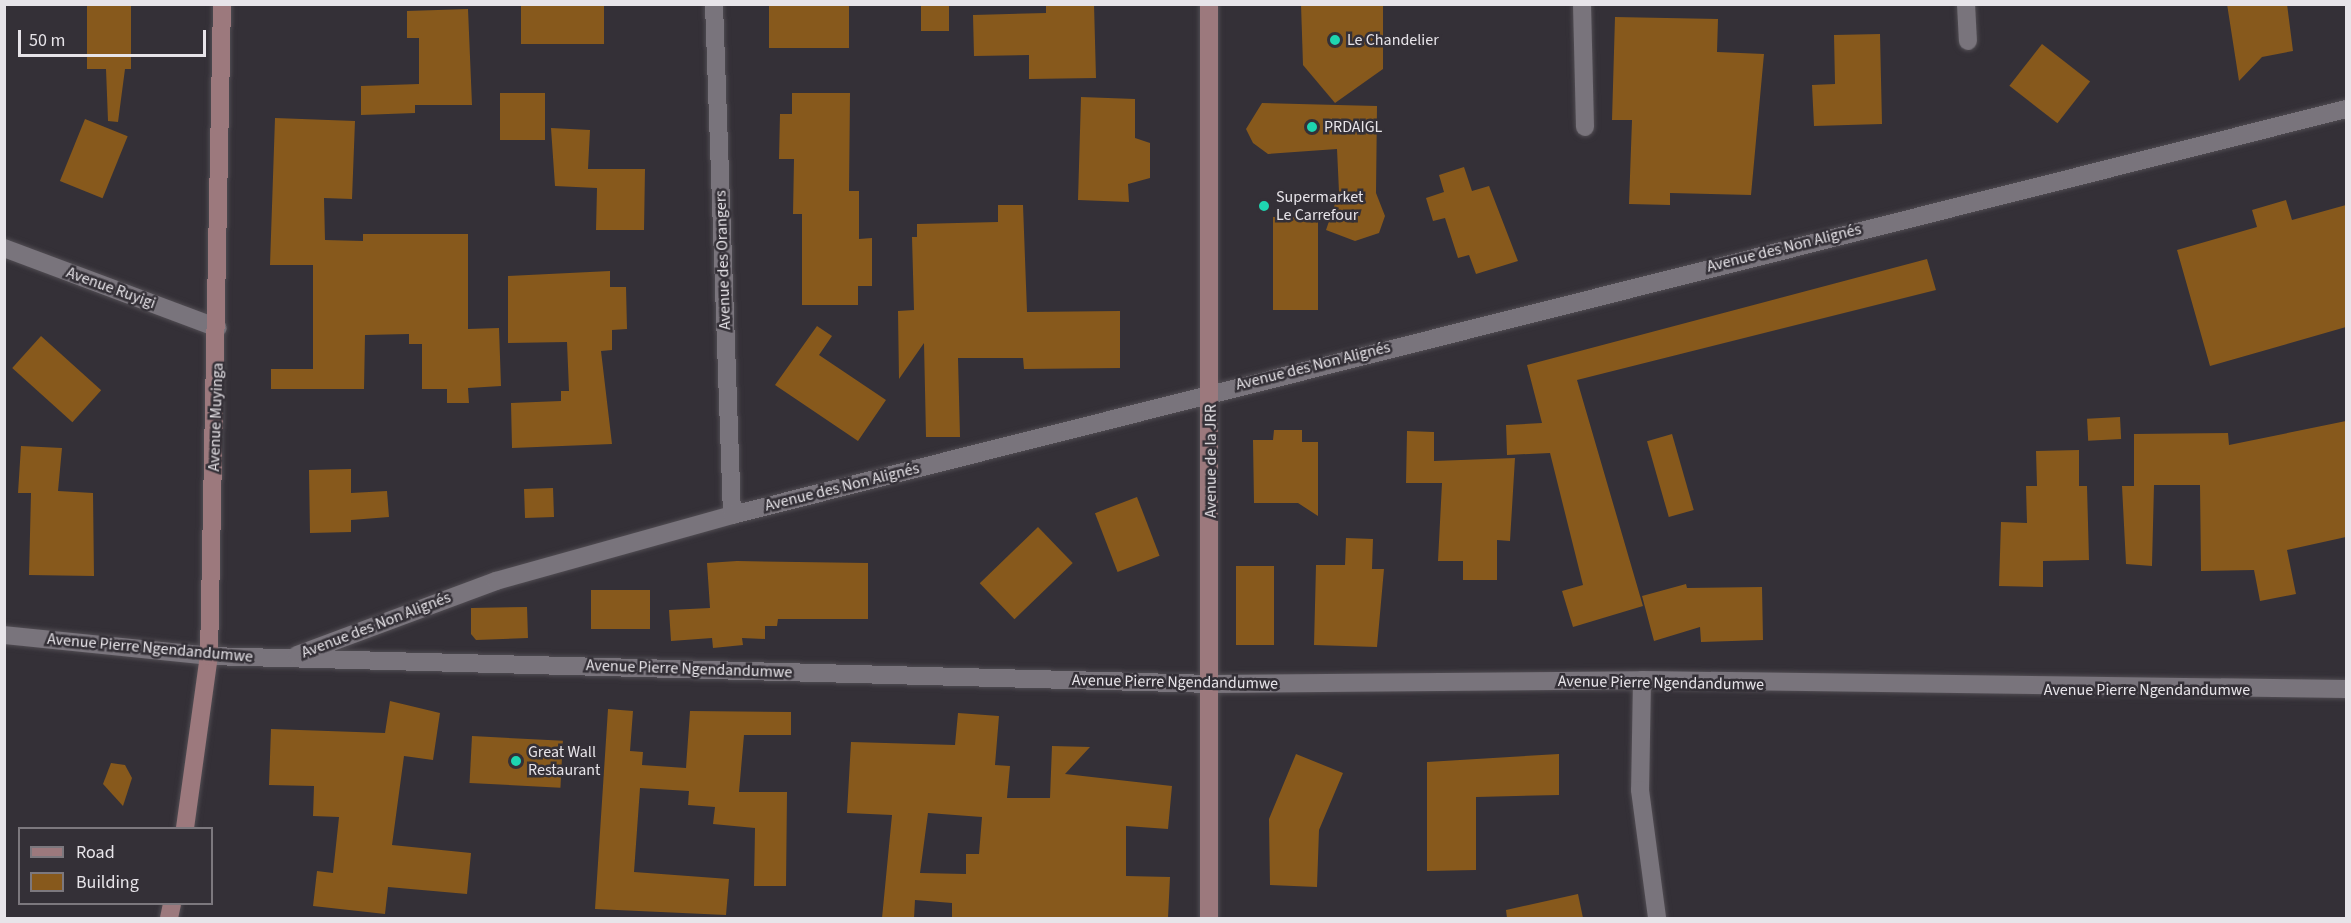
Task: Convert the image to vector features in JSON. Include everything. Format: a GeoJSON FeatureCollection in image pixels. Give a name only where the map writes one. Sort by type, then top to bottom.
{"type":"FeatureCollection","features":[{"type":"Feature","properties":{"kind":"street","name":"Avenue Muyinga"},"geometry":{"type":"LineString","coordinates":[[185,827],[209,656],[218,328],[222,4]]}},
{"type":"Feature","properties":{"kind":"street","name":"Avenue des Orangers"},"geometry":{"type":"LineString","coordinates":[[714,4],[732,515]]}},
{"type":"Feature","properties":{"kind":"street","name":"Avenue de la JRR"},"geometry":{"type":"LineString","coordinates":[[1209,4],[1212,391],[1209,918]]}},
{"type":"Feature","properties":{"kind":"street"},"geometry":{"type":"LineString","coordinates":[[1582,4],[1585,128]]}},
{"type":"Feature","properties":{"kind":"street"},"geometry":{"type":"LineString","coordinates":[[1966,4],[1968,41]]}},
{"type":"Feature","properties":{"kind":"street","name":"Avenue des Non Alignés"},"geometry":{"type":"LineString","coordinates":[[289,658],[496,581],[732,515],[1212,391],[2346,109]]}},
{"type":"Feature","properties":{"kind":"street","name":"Avenue Ruyigi"},"geometry":{"type":"LineString","coordinates":[[4,248],[218,328]]}},
{"type":"Feature","properties":{"kind":"street","name":"Avenue Pierre Ngendandumwe"},"geometry":{"type":"LineString","coordinates":[[4,634],[209,656],[1210,684],[1642,680],[1959,689],[2346,689]]}},
{"type":"Feature","properties":{"kind":"street"},"geometry":{"type":"LineString","coordinates":[[1642,680],[1641,790],[1657,918]]}},
{"type":"Feature","properties":{"kind":"building"},"geometry":{"type":"Polygon","coordinates":[[[87,4],[131,4],[131,69],[125,69],[118,122],[108,121],[106,69],[87,69],[87,4]]]}},
{"type":"Feature","properties":{"kind":"building"},"geometry":{"type":"Polygon","coordinates":[[[521,4],[604,4],[604,44],[521,44],[521,4]]]}},
{"type":"Feature","properties":{"kind":"building"},"geometry":{"type":"Polygon","coordinates":[[[769,4],[849,4],[849,48],[769,48],[769,4]]]}},
{"type":"Feature","properties":{"kind":"building"},"geometry":{"type":"Polygon","coordinates":[[[921,4],[949,4],[949,31],[921,31],[921,4]]]}},
{"type":"Feature","properties":{"kind":"building"},"geometry":{"type":"Polygon","coordinates":[[[1046,4],[1094,4],[1096,78],[1029,79],[1029,55],[974,56],[973,15],[1046,13],[1046,4]]]}},
{"type":"Feature","properties":{"kind":"building"},"geometry":{"type":"Polygon","coordinates":[[[1301,4],[1383,4],[1383,69],[1335,103],[1303,65],[1301,4]]]}},
{"type":"Feature","properties":{"kind":"building"},"geometry":{"type":"Polygon","coordinates":[[[2227,4],[2287,4],[2293,51],[2262,57],[2239,81],[2227,4]]]}},
{"type":"Feature","properties":{"kind":"building"},"geometry":{"type":"Polygon","coordinates":[[[468,9],[472,105],[415,105],[415,113],[361,115],[361,86],[419,84],[419,38],[407,38],[407,11],[468,9]]]}},
{"type":"Feature","properties":{"kind":"building"},"geometry":{"type":"Polygon","coordinates":[[[1615,17],[1718,19],[1717,52],[1764,54],[1751,195],[1670,193],[1670,205],[1629,204],[1632,120],[1612,120],[1615,17]]]}},
{"type":"Feature","properties":{"kind":"building"},"geometry":{"type":"Polygon","coordinates":[[[1880,34],[1882,124],[1814,126],[1812,85],[1835,84],[1834,35],[1880,34]]]}},
{"type":"Feature","properties":{"kind":"building"},"geometry":{"type":"Polygon","coordinates":[[[2042,44],[2090,82],[2057,123],[2009,86],[2042,44]]]}},
{"type":"Feature","properties":{"kind":"building"},"geometry":{"type":"Polygon","coordinates":[[[500,93],[545,93],[545,140],[500,140],[500,93]]]}},
{"type":"Feature","properties":{"kind":"building"},"geometry":{"type":"Polygon","coordinates":[[[792,93],[850,93],[849,191],[859,191],[859,239],[872,238],[872,286],[858,286],[858,305],[802,305],[802,214],[793,214],[794,159],[779,159],[780,114],[792,114],[792,93]]]}},
{"type":"Feature","properties":{"kind":"building"},"geometry":{"type":"Polygon","coordinates":[[[1081,97],[1135,99],[1135,138],[1150,143],[1150,178],[1128,184],[1129,202],[1078,200],[1081,97]]]}},
{"type":"Feature","properties":{"kind":"building"},"geometry":{"type":"Polygon","coordinates":[[[1262,103],[1377,106],[1376,193],[1385,216],[1379,233],[1355,241],[1326,230],[1339,192],[1337,149],[1268,154],[1253,143],[1246,129],[1262,103]]]}},
{"type":"Feature","properties":{"kind":"building"},"geometry":{"type":"Polygon","coordinates":[[[275,118],[355,121],[352,199],[324,198],[325,240],[363,241],[363,234],[468,234],[468,329],[499,328],[501,386],[468,388],[469,403],[447,403],[447,389],[422,389],[422,344],[409,344],[409,334],[365,335],[364,389],[271,389],[271,369],[313,369],[313,265],[270,265],[275,118]]]}},
{"type":"Feature","properties":{"kind":"building"},"geometry":{"type":"Polygon","coordinates":[[[85,119],[128,136],[103,198],[60,181],[85,119]]]}},
{"type":"Feature","properties":{"kind":"building"},"geometry":{"type":"Polygon","coordinates":[[[551,128],[590,130],[588,169],[645,169],[644,230],[596,230],[597,188],[555,186],[551,128]]]}},
{"type":"Feature","properties":{"kind":"building"},"geometry":{"type":"Polygon","coordinates":[[[1464,167],[1472,191],[1489,186],[1518,261],[1476,274],[1469,255],[1458,258],[1445,218],[1433,221],[1426,198],[1444,192],[1439,175],[1464,167]]]}},
{"type":"Feature","properties":{"kind":"building"},"geometry":{"type":"Polygon","coordinates":[[[2286,200],[2292,220],[2346,205],[2346,327],[2210,366],[2177,250],[2257,227],[2252,210],[2286,200]]]}},
{"type":"Feature","properties":{"kind":"building"},"geometry":{"type":"Polygon","coordinates":[[[998,205],[1023,205],[1027,312],[1120,311],[1120,368],[1024,369],[1023,358],[958,358],[960,437],[926,437],[924,343],[899,379],[898,311],[914,310],[912,237],[917,237],[917,224],[998,222],[998,205]]]}},
{"type":"Feature","properties":{"kind":"building"},"geometry":{"type":"Polygon","coordinates":[[[1273,217],[1318,217],[1318,310],[1273,310],[1273,217]]]}},
{"type":"Feature","properties":{"kind":"building"},"geometry":{"type":"Polygon","coordinates":[[[1927,259],[1936,290],[1577,380],[1643,606],[1573,627],[1562,591],[1583,585],[1550,453],[1507,455],[1506,425],[1542,423],[1527,365],[1927,259]]]}},
{"type":"Feature","properties":{"kind":"building"},"geometry":{"type":"Polygon","coordinates":[[[610,271],[610,287],[626,287],[627,329],[612,330],[612,350],[601,351],[612,444],[512,448],[511,403],[561,401],[561,391],[569,391],[567,342],[508,343],[508,276],[610,271]]]}},
{"type":"Feature","properties":{"kind":"building"},"geometry":{"type":"Polygon","coordinates":[[[817,326],[832,336],[819,355],[886,400],[858,441],[775,385],[817,326]]]}},
{"type":"Feature","properties":{"kind":"building"},"geometry":{"type":"Polygon","coordinates":[[[41,336],[101,390],[72,422],[12,368],[41,336]]]}},
{"type":"Feature","properties":{"kind":"building"},"geometry":{"type":"Polygon","coordinates":[[[2120,417],[2121,439],[2088,441],[2087,419],[2120,417]]]}},
{"type":"Feature","properties":{"kind":"building"},"geometry":{"type":"Polygon","coordinates":[[[2346,421],[2346,537],[2287,550],[2296,594],[2260,601],[2254,570],[2201,571],[2200,485],[2154,485],[2152,566],[2126,564],[2122,486],[2134,486],[2134,434],[2228,433],[2229,445],[2346,421]]]}},
{"type":"Feature","properties":{"kind":"building"},"geometry":{"type":"Polygon","coordinates":[[[1274,430],[1302,430],[1302,442],[1318,442],[1318,516],[1298,503],[1254,503],[1253,440],[1273,440],[1274,430]]]}},
{"type":"Feature","properties":{"kind":"building"},"geometry":{"type":"Polygon","coordinates":[[[1407,431],[1434,432],[1434,461],[1515,458],[1510,541],[1497,540],[1497,580],[1463,580],[1463,561],[1438,561],[1442,483],[1406,483],[1407,431]]]}},
{"type":"Feature","properties":{"kind":"building"},"geometry":{"type":"Polygon","coordinates":[[[1672,434],[1694,510],[1669,517],[1647,441],[1672,434]]]}},
{"type":"Feature","properties":{"kind":"building"},"geometry":{"type":"Polygon","coordinates":[[[21,446],[62,448],[58,491],[93,493],[94,576],[29,575],[31,493],[18,493],[21,446]]]}},
{"type":"Feature","properties":{"kind":"building"},"geometry":{"type":"Polygon","coordinates":[[[2079,450],[2079,486],[2087,486],[2089,560],[2043,561],[2043,587],[1999,586],[2001,522],[2027,523],[2026,486],[2037,486],[2036,451],[2079,450]]]}},
{"type":"Feature","properties":{"kind":"building"},"geometry":{"type":"Polygon","coordinates":[[[351,469],[351,493],[387,491],[389,517],[351,520],[351,532],[310,533],[309,470],[351,469]]]}},
{"type":"Feature","properties":{"kind":"building"},"geometry":{"type":"Polygon","coordinates":[[[553,488],[554,517],[525,518],[524,489],[553,488]]]}},
{"type":"Feature","properties":{"kind":"building"},"geometry":{"type":"Polygon","coordinates":[[[1137,497],[1160,556],[1118,572],[1095,513],[1137,497]]]}},
{"type":"Feature","properties":{"kind":"building"},"geometry":{"type":"Polygon","coordinates":[[[1038,527],[1073,563],[1014,619],[980,583],[1038,527]]]}},
{"type":"Feature","properties":{"kind":"building"},"geometry":{"type":"Polygon","coordinates":[[[1346,538],[1373,539],[1372,569],[1384,569],[1377,647],[1314,645],[1316,565],[1345,565],[1346,538]]]}},
{"type":"Feature","properties":{"kind":"building"},"geometry":{"type":"Polygon","coordinates":[[[737,561],[868,563],[868,619],[778,619],[777,626],[765,626],[765,639],[742,638],[743,645],[713,648],[712,638],[671,641],[669,610],[710,608],[707,563],[737,561]]]}},
{"type":"Feature","properties":{"kind":"building"},"geometry":{"type":"Polygon","coordinates":[[[1236,566],[1274,566],[1274,645],[1236,645],[1236,566]]]}},
{"type":"Feature","properties":{"kind":"building"},"geometry":{"type":"Polygon","coordinates":[[[1686,584],[1687,588],[1762,587],[1763,640],[1701,642],[1700,627],[1654,641],[1642,596],[1686,584]]]}},
{"type":"Feature","properties":{"kind":"building"},"geometry":{"type":"Polygon","coordinates":[[[591,590],[650,590],[650,629],[591,629],[591,590]]]}},
{"type":"Feature","properties":{"kind":"building"},"geometry":{"type":"Polygon","coordinates":[[[527,607],[528,638],[476,640],[471,634],[471,608],[527,607]]]}},
{"type":"Feature","properties":{"kind":"building"},"geometry":{"type":"Polygon","coordinates":[[[390,701],[440,713],[433,760],[404,756],[392,845],[471,853],[467,894],[388,887],[385,914],[313,906],[317,871],[333,873],[339,817],[313,816],[314,786],[269,785],[271,729],[385,733],[390,701]]]}},
{"type":"Feature","properties":{"kind":"building"},"geometry":{"type":"Polygon","coordinates":[[[608,709],[633,711],[630,751],[643,752],[642,765],[686,768],[690,711],[791,712],[791,735],[744,735],[739,792],[787,792],[786,886],[754,886],[755,828],[713,824],[715,807],[688,805],[689,791],[640,788],[634,872],[729,879],[726,915],[595,909],[608,709]]]}},
{"type":"Feature","properties":{"kind":"building"},"geometry":{"type":"Polygon","coordinates":[[[958,713],[999,716],[995,765],[1010,766],[1007,798],[1050,798],[1052,746],[1090,747],[1065,774],[1172,786],[1168,829],[1126,826],[1126,876],[1170,877],[1168,918],[952,918],[952,903],[915,900],[914,918],[882,918],[892,815],[847,813],[851,742],[955,745],[958,713]],[[928,813],[920,873],[966,874],[966,854],[979,854],[982,817],[928,813]]]}},
{"type":"Feature","properties":{"kind":"building","name":"Great Wall Restaurant"},"geometry":{"type":"Polygon","coordinates":[[[472,736],[563,741],[560,788],[470,783],[472,736]]]}},
{"type":"Feature","properties":{"kind":"building"},"geometry":{"type":"Polygon","coordinates":[[[1296,754],[1343,773],[1319,830],[1317,887],[1270,885],[1269,819],[1296,754]]]}},
{"type":"Feature","properties":{"kind":"building"},"geometry":{"type":"Polygon","coordinates":[[[1559,754],[1559,795],[1476,797],[1476,870],[1427,871],[1427,762],[1559,754]]]}},
{"type":"Feature","properties":{"kind":"building"},"geometry":{"type":"Polygon","coordinates":[[[111,763],[125,765],[132,778],[123,806],[103,784],[111,763]]]}},
{"type":"Feature","properties":{"kind":"building"},"geometry":{"type":"Polygon","coordinates":[[[1578,894],[1583,918],[1507,918],[1506,910],[1578,894]]]}},
{"type":"Feature","properties":{"kind":"place","name":"Le Chandelier"},"geometry":{"type":"Point","coordinates":[1335,40]}},
{"type":"Feature","properties":{"kind":"place","name":"PRDAIGL"},"geometry":{"type":"Point","coordinates":[1312,127]}},
{"type":"Feature","properties":{"kind":"place","name":"Supermarket Le Carrefour"},"geometry":{"type":"Point","coordinates":[1264,206]}},
{"type":"Feature","properties":{"kind":"place","name":"Great Wall Restaurant"},"geometry":{"type":"Point","coordinates":[516,761]}}]}
